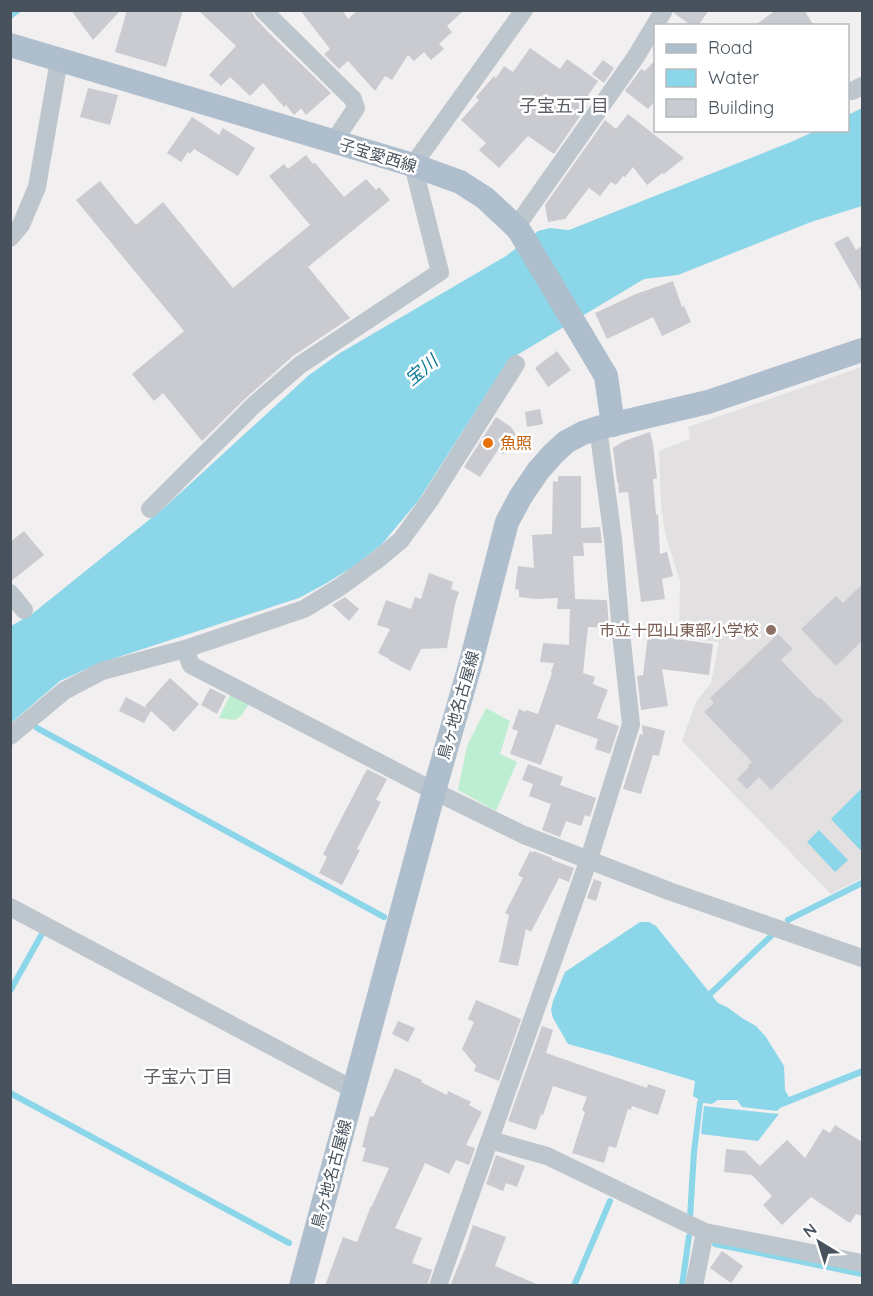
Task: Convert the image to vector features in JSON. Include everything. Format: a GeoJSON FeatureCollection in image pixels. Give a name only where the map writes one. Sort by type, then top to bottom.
{"type":"FeatureCollection","features":[{"type":"Feature","properties":{"kind":"main road","name":"子宝愛西線"},"geometry":{"type":"LineString","coordinates":[[10,45],[413,165],[468,187],[485,198],[518,230],[606,376],[606,427]]}},
{"type":"Feature","properties":{"kind":"main road","name":"鳥ヶ地名古屋線"},"geometry":{"type":"LineString","coordinates":[[301,1286],[507,522],[527,488],[553,453],[566,442],[583,433],[708,402],[862,350]]}},
{"type":"Feature","properties":{"kind":"street"},"geometry":{"type":"LineString","coordinates":[[150,509],[254,405],[300,365],[440,272],[413,165],[524,10]]}},
{"type":"Feature","properties":{"kind":"street"},"geometry":{"type":"LineString","coordinates":[[655,24],[664,10]]}},
{"type":"Feature","properties":{"kind":"street"},"geometry":{"type":"LineString","coordinates":[[272,13],[353,99],[356,108],[334,141]]}},
{"type":"Feature","properties":{"kind":"street"},"geometry":{"type":"LineString","coordinates":[[518,230],[654,26]]}},
{"type":"Feature","properties":{"kind":"street"},"geometry":{"type":"LineString","coordinates":[[10,237],[21,225],[37,187],[59,60]]}},
{"type":"Feature","properties":{"kind":"street"},"geometry":{"type":"LineString","coordinates":[[10,736],[64,691],[102,671],[185,649],[304,609],[377,560],[401,540],[430,500],[516,364]]}},
{"type":"Feature","properties":{"kind":"street"},"geometry":{"type":"LineString","coordinates":[[438,1286],[589,859],[631,724],[613,539],[606,427]]}},
{"type":"Feature","properties":{"kind":"street"},"geometry":{"type":"LineString","coordinates":[[10,593],[24,610]]}},
{"type":"Feature","properties":{"kind":"street"},"geometry":{"type":"LineString","coordinates":[[185,649],[191,665],[524,835],[669,891],[862,958]]}},
{"type":"Feature","properties":{"kind":"street"},"geometry":{"type":"LineString","coordinates":[[10,908],[354,1089]]}},
{"type":"Feature","properties":{"kind":"street"},"geometry":{"type":"LineString","coordinates":[[490,1140],[547,1156],[705,1232],[862,1263]]}},
{"type":"Feature","properties":{"kind":"street"},"geometry":{"type":"LineString","coordinates":[[694,1286],[705,1232]]}},
{"type":"Feature","properties":{"kind":"shaded area","name":"市立十四山東部小学校"},"geometry":{"type":"Polygon","coordinates":[[[862,367],[862,878],[831,894],[682,741],[696,702],[711,683],[719,642],[679,638],[680,581],[665,533],[661,505],[659,451],[690,439],[688,427],[862,367]]]}},
{"type":"Feature","properties":{"kind":"green space"},"geometry":{"type":"Polygon","coordinates":[[[231,693],[250,702],[242,715],[235,720],[219,718],[231,693]]]}},
{"type":"Feature","properties":{"kind":"green space"},"geometry":{"type":"Polygon","coordinates":[[[486,708],[510,721],[500,754],[517,762],[496,811],[458,790],[467,746],[486,708]]]}},
{"type":"Feature","properties":{"kind":"water","name":"宝川"},"geometry":{"type":"Polygon","coordinates":[[[862,108],[862,206],[811,222],[678,275],[644,279],[512,358],[418,501],[382,544],[356,565],[299,598],[97,664],[60,681],[11,723],[11,626],[32,614],[165,507],[309,375],[340,353],[506,256],[538,231],[550,228],[569,230],[813,132],[849,132],[849,114],[862,108]]]}},
{"type":"Feature","properties":{"kind":"water"},"geometry":{"type":"Polygon","coordinates":[[[862,788],[862,847],[860,850],[831,819],[862,788]]]}},
{"type":"Feature","properties":{"kind":"water"},"geometry":{"type":"Polygon","coordinates":[[[819,830],[848,860],[835,872],[807,842],[819,830]]]}},
{"type":"Feature","properties":{"kind":"water"},"geometry":{"type":"Polygon","coordinates":[[[640,922],[649,922],[656,926],[718,1003],[756,1026],[766,1037],[784,1066],[785,1090],[789,1097],[862,1068],[862,1075],[777,1111],[742,1107],[737,1100],[704,1103],[693,1096],[695,1081],[568,1044],[551,1010],[565,972],[640,922]]]}},
{"type":"Feature","properties":{"kind":"water"},"geometry":{"type":"Polygon","coordinates":[[[704,1106],[779,1114],[758,1141],[701,1134],[704,1106]]]}},
{"type":"Feature","properties":{"kind":"building"},"geometry":{"type":"Polygon","coordinates":[[[71,10],[121,10],[93,40],[71,10]]]}},
{"type":"Feature","properties":{"kind":"building"},"geometry":{"type":"Polygon","coordinates":[[[127,10],[183,10],[166,67],[115,52],[127,10]]]}},
{"type":"Feature","properties":{"kind":"building"},"geometry":{"type":"Polygon","coordinates":[[[198,10],[251,10],[255,18],[270,34],[331,93],[306,115],[301,108],[294,115],[263,83],[250,96],[230,77],[221,86],[209,75],[236,46],[198,10]]]}},
{"type":"Feature","properties":{"kind":"building"},"geometry":{"type":"Polygon","coordinates":[[[300,10],[342,10],[348,19],[358,10],[464,10],[447,26],[452,32],[439,44],[444,49],[431,60],[424,52],[414,61],[408,55],[392,80],[385,76],[375,91],[348,61],[339,69],[324,54],[330,49],[300,10]]]}},
{"type":"Feature","properties":{"kind":"building"},"geometry":{"type":"Polygon","coordinates":[[[675,10],[709,10],[699,24],[689,24],[674,13],[675,10]]]}},
{"type":"Feature","properties":{"kind":"building"},"geometry":{"type":"Polygon","coordinates":[[[776,10],[804,10],[813,24],[757,24],[776,10]]]}},
{"type":"Feature","properties":{"kind":"building"},"geometry":{"type":"Polygon","coordinates":[[[530,48],[560,69],[567,59],[598,81],[583,103],[587,106],[554,154],[528,136],[499,168],[479,150],[486,143],[461,120],[479,100],[476,97],[494,76],[496,78],[504,66],[513,72],[530,48]]]}},
{"type":"Feature","properties":{"kind":"building"},"geometry":{"type":"Polygon","coordinates":[[[603,60],[614,68],[604,83],[592,74],[603,60]]]}},
{"type":"Feature","properties":{"kind":"building"},"geometry":{"type":"Polygon","coordinates":[[[654,61],[654,102],[648,109],[625,91],[641,69],[645,71],[654,61]]]}},
{"type":"Feature","properties":{"kind":"building"},"geometry":{"type":"Polygon","coordinates":[[[88,88],[118,95],[110,125],[80,117],[88,88]]]}},
{"type":"Feature","properties":{"kind":"building"},"geometry":{"type":"Polygon","coordinates":[[[628,114],[684,158],[647,185],[633,167],[616,185],[611,182],[600,196],[589,188],[565,219],[548,222],[545,205],[605,120],[616,129],[628,114]]]}},
{"type":"Feature","properties":{"kind":"building"},"geometry":{"type":"Polygon","coordinates":[[[192,117],[219,135],[223,128],[255,148],[238,176],[194,149],[190,154],[188,152],[181,162],[167,153],[192,117]]]}},
{"type":"Feature","properties":{"kind":"building"},"geometry":{"type":"Polygon","coordinates":[[[306,155],[344,197],[366,179],[376,190],[379,187],[390,200],[308,267],[350,318],[293,356],[202,441],[163,393],[154,401],[132,374],[184,331],[76,200],[100,181],[136,225],[163,202],[233,288],[310,225],[269,176],[284,164],[288,169],[306,155]]]}},
{"type":"Feature","properties":{"kind":"building"},"geometry":{"type":"Polygon","coordinates":[[[848,236],[856,250],[862,246],[862,292],[834,243],[848,236]]]}},
{"type":"Feature","properties":{"kind":"building"},"geometry":{"type":"Polygon","coordinates":[[[673,281],[682,307],[684,306],[691,322],[662,336],[653,317],[607,339],[595,313],[636,294],[673,281]]]}},
{"type":"Feature","properties":{"kind":"building"},"geometry":{"type":"Polygon","coordinates":[[[557,351],[571,370],[548,387],[535,368],[557,351]]]}},
{"type":"Feature","properties":{"kind":"building"},"geometry":{"type":"Polygon","coordinates":[[[540,409],[543,424],[527,427],[525,412],[540,409]]]}},
{"type":"Feature","properties":{"kind":"building"},"geometry":{"type":"Polygon","coordinates":[[[496,417],[511,427],[521,442],[503,454],[498,450],[480,477],[464,467],[496,417]]]}},
{"type":"Feature","properties":{"kind":"building"},"geometry":{"type":"Polygon","coordinates":[[[650,432],[657,479],[653,479],[660,554],[667,552],[673,576],[662,579],[665,599],[641,602],[628,492],[619,493],[613,448],[624,441],[650,432]]]}},
{"type":"Feature","properties":{"kind":"building"},"geometry":{"type":"Polygon","coordinates":[[[558,476],[581,476],[581,528],[600,527],[602,543],[583,543],[584,556],[573,556],[575,599],[607,600],[609,628],[588,627],[583,673],[595,677],[593,684],[608,690],[597,718],[619,726],[610,754],[595,749],[598,739],[556,724],[541,765],[510,754],[518,731],[512,729],[519,709],[538,714],[554,663],[540,662],[543,643],[569,645],[570,609],[557,609],[558,598],[519,597],[519,590],[515,589],[518,566],[534,568],[532,535],[552,534],[553,481],[558,482],[558,476]]]}},
{"type":"Feature","properties":{"kind":"building"},"geometry":{"type":"Polygon","coordinates":[[[24,531],[44,555],[10,582],[10,542],[24,531]]]}},
{"type":"Feature","properties":{"kind":"building"},"geometry":{"type":"Polygon","coordinates":[[[429,573],[453,582],[451,589],[459,592],[447,648],[421,649],[410,671],[378,653],[390,629],[377,625],[386,600],[411,609],[415,597],[421,599],[429,573]]]}},
{"type":"Feature","properties":{"kind":"building"},"geometry":{"type":"Polygon","coordinates":[[[862,584],[862,641],[836,666],[801,629],[836,596],[843,603],[862,584]]]}},
{"type":"Feature","properties":{"kind":"building"},"geometry":{"type":"Polygon","coordinates":[[[345,597],[359,609],[349,621],[332,605],[345,597]]]}},
{"type":"Feature","properties":{"kind":"building"},"geometry":{"type":"Polygon","coordinates":[[[778,634],[793,649],[781,660],[818,699],[820,697],[843,721],[771,790],[759,777],[747,789],[737,779],[752,762],[704,712],[714,703],[710,698],[778,634]]]}},
{"type":"Feature","properties":{"kind":"building"},"geometry":{"type":"Polygon","coordinates":[[[648,635],[713,644],[709,675],[662,669],[668,706],[641,710],[637,676],[643,675],[648,635]]]}},
{"type":"Feature","properties":{"kind":"building"},"geometry":{"type":"Polygon","coordinates":[[[170,678],[199,704],[174,732],[151,711],[144,723],[119,711],[126,697],[148,709],[145,706],[170,678]]]}},
{"type":"Feature","properties":{"kind":"building"},"geometry":{"type":"Polygon","coordinates":[[[210,688],[226,696],[217,714],[201,705],[210,688]]]}},
{"type":"Feature","properties":{"kind":"building"},"geometry":{"type":"Polygon","coordinates":[[[642,725],[665,731],[659,756],[653,755],[641,794],[623,789],[640,734],[643,735],[642,725]]]}},
{"type":"Feature","properties":{"kind":"building"},"geometry":{"type":"Polygon","coordinates":[[[528,764],[563,777],[560,785],[596,798],[590,817],[585,815],[581,826],[566,821],[560,837],[542,830],[551,804],[529,796],[533,784],[522,780],[528,764]]]}},
{"type":"Feature","properties":{"kind":"building"},"geometry":{"type":"Polygon","coordinates":[[[367,769],[387,779],[376,800],[381,802],[342,885],[319,873],[327,857],[323,854],[367,769]]]}},
{"type":"Feature","properties":{"kind":"building"},"geometry":{"type":"Polygon","coordinates":[[[530,851],[574,868],[569,882],[559,878],[531,932],[526,929],[518,966],[499,962],[509,915],[505,913],[523,878],[518,875],[530,851]]]}},
{"type":"Feature","properties":{"kind":"building"},"geometry":{"type":"Polygon","coordinates":[[[594,879],[602,882],[596,901],[587,898],[594,879]]]}},
{"type":"Feature","properties":{"kind":"building"},"geometry":{"type":"Polygon","coordinates":[[[476,1000],[521,1019],[499,1081],[474,1071],[476,1066],[462,1049],[474,1022],[468,1019],[476,1000]]]}},
{"type":"Feature","properties":{"kind":"building"},"geometry":{"type":"Polygon","coordinates":[[[398,1021],[415,1028],[408,1042],[392,1034],[398,1021]]]}},
{"type":"Feature","properties":{"kind":"building"},"geometry":{"type":"Polygon","coordinates":[[[542,1026],[553,1030],[546,1053],[647,1088],[648,1084],[666,1090],[658,1115],[632,1106],[631,1110],[628,1109],[616,1148],[609,1146],[604,1163],[572,1153],[585,1112],[582,1110],[587,1097],[553,1086],[536,1130],[508,1121],[542,1026]]]}},
{"type":"Feature","properties":{"kind":"building"},"geometry":{"type":"Polygon","coordinates":[[[395,1068],[447,1095],[448,1091],[471,1102],[469,1105],[482,1112],[466,1145],[475,1148],[469,1165],[456,1160],[449,1174],[425,1163],[395,1228],[422,1238],[412,1263],[432,1270],[427,1286],[325,1286],[343,1237],[357,1242],[389,1168],[362,1161],[366,1148],[362,1147],[370,1116],[373,1117],[395,1068]]]}},
{"type":"Feature","properties":{"kind":"building"},"geometry":{"type":"Polygon","coordinates":[[[835,1125],[862,1142],[862,1216],[856,1214],[850,1223],[811,1197],[782,1225],[763,1205],[772,1196],[752,1175],[724,1172],[726,1149],[745,1151],[760,1166],[787,1140],[805,1158],[823,1129],[830,1133],[835,1125]]]}},
{"type":"Feature","properties":{"kind":"building"},"geometry":{"type":"Polygon","coordinates":[[[496,1155],[525,1166],[517,1187],[506,1183],[503,1191],[486,1184],[496,1155]]]}},
{"type":"Feature","properties":{"kind":"building"},"geometry":{"type":"Polygon","coordinates":[[[473,1225],[506,1237],[495,1266],[541,1286],[450,1286],[473,1225]]]}},
{"type":"Feature","properties":{"kind":"building"},"geometry":{"type":"Polygon","coordinates":[[[722,1251],[743,1266],[731,1283],[710,1268],[722,1251]]]}},
{"type":"Feature","properties":{"kind":"waterway"},"geometry":{"type":"LineString","coordinates":[[10,16],[18,10]]}},
{"type":"Feature","properties":{"kind":"waterway"},"geometry":{"type":"LineString","coordinates":[[37,728],[384,917]]}},
{"type":"Feature","properties":{"kind":"waterway"},"geometry":{"type":"LineString","coordinates":[[788,920],[862,883]]}},
{"type":"Feature","properties":{"kind":"waterway"},"geometry":{"type":"LineString","coordinates":[[10,991],[43,932]]}},
{"type":"Feature","properties":{"kind":"waterway"},"geometry":{"type":"LineString","coordinates":[[706,998],[771,936]]}},
{"type":"Feature","properties":{"kind":"waterway"},"geometry":{"type":"LineString","coordinates":[[10,1093],[289,1243]]}},
{"type":"Feature","properties":{"kind":"waterway"},"geometry":{"type":"LineString","coordinates":[[690,1217],[694,1152],[700,1103],[704,1095]]}},
{"type":"Feature","properties":{"kind":"waterway"},"geometry":{"type":"LineString","coordinates":[[574,1286],[610,1201]]}},
{"type":"Feature","properties":{"kind":"waterway"},"geometry":{"type":"LineString","coordinates":[[682,1286],[689,1236]]}},
{"type":"Feature","properties":{"kind":"waterway"},"geometry":{"type":"LineString","coordinates":[[715,1244],[862,1274]]}},
{"type":"Feature","properties":{"kind":"place","name":"魚照"},"geometry":{"type":"Point","coordinates":[488,443]}},
{"type":"Feature","properties":{"kind":"place","name":"市立十四山東部小学校"},"geometry":{"type":"Point","coordinates":[771,630]}},
{"type":"Feature","properties":{"kind":"district","name":"子宝五丁目"},"geometry":{"type":"Point","coordinates":[564,105]}},
{"type":"Feature","properties":{"kind":"district","name":"子宝六丁目"},"geometry":{"type":"Point","coordinates":[188,1076]}}]}
